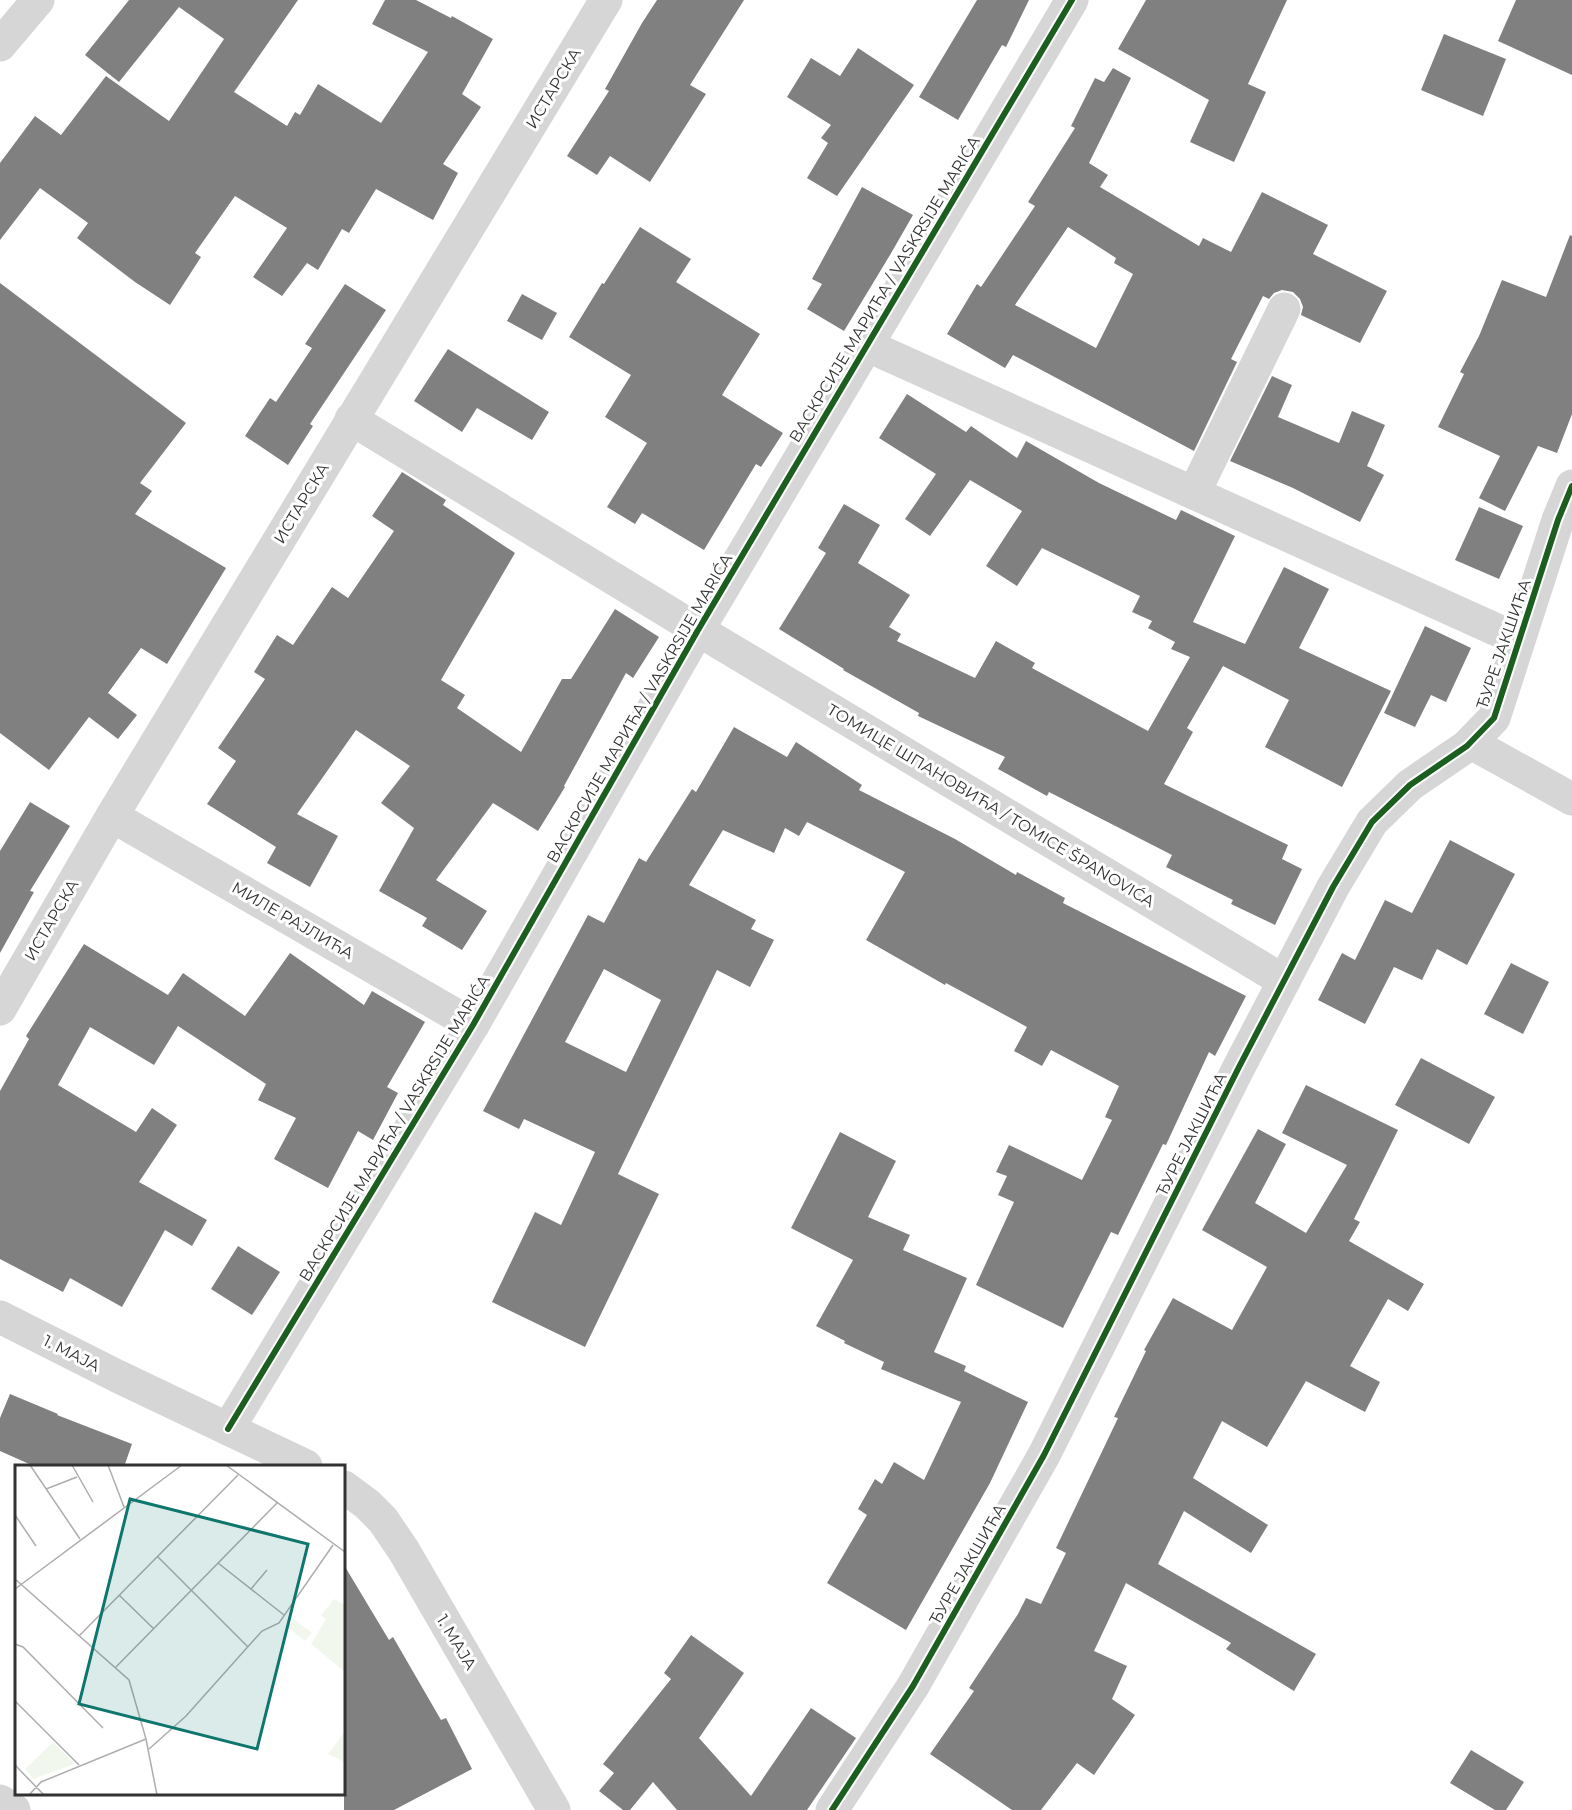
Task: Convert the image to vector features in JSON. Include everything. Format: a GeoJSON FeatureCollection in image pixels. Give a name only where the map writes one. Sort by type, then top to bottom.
{"type":"FeatureCollection","features":[{"type":"Feature","properties":{"kind":"street"},"geometry":{"type":"LineString","coordinates":[[0,45],[38,0]]}},
{"type":"Feature","properties":{"kind":"street","name":"ИСТАРСКА"},"geometry":{"type":"LineString","coordinates":[[0,1009],[112,816],[606,0]]}},
{"type":"Feature","properties":{"kind":"street","name":"ВАСКРСИЈЕ МАРИЋА / VASKRSIJE MARIĆA"},"geometry":{"type":"LineString","coordinates":[[228,1429],[473,1025],[698,630],[1072,0]]}},
{"type":"Feature","properties":{"kind":"street"},"geometry":{"type":"LineString","coordinates":[[1194,493],[1284,309]]}},
{"type":"Feature","properties":{"kind":"street"},"geometry":{"type":"LineString","coordinates":[[866,345],[1520,640]]}},
{"type":"Feature","properties":{"kind":"street","name":"ТОМИЦЕ ШПАНОВИЋА / TOMICE ŠPANOVIĆA"},"geometry":{"type":"LineString","coordinates":[[351,419],[1284,981]]}},
{"type":"Feature","properties":{"kind":"street","name":"ЂУРЕ ЈАКШИЋА"},"geometry":{"type":"LineString","coordinates":[[832,1810],[913,1686],[1044,1455],[1333,886],[1372,822],[1410,784],[1471,743],[1494,718],[1558,520],[1572,486]]}},
{"type":"Feature","properties":{"kind":"street"},"geometry":{"type":"LineString","coordinates":[[1471,743],[1572,799]]}},
{"type":"Feature","properties":{"kind":"street","name":"МИЛЕ РАЈЛИЋА"},"geometry":{"type":"LineString","coordinates":[[112,816],[473,1025]]}},
{"type":"Feature","properties":{"kind":"street","name":"1. МАЈА"},"geometry":{"type":"LineString","coordinates":[[0,1317],[302,1465]]}},
{"type":"Feature","properties":{"kind":"street","name":"1. МАЈА"},"geometry":{"type":"LineString","coordinates":[[345,1488],[367,1504],[383,1520],[404,1551],[554,1810]]}},
{"type":"Feature","properties":{"kind":"street"},"geometry":{"type":"LineString","coordinates":[[0,1802],[14,1810]]}},
{"type":"Feature","properties":{"kind":"building"},"geometry":{"type":"Polygon","coordinates":[[[129,0],[298,0],[234,92],[287,126],[295,112],[300,115],[318,84],[381,123],[428,52],[372,24],[385,0],[416,0],[451,18],[452,16],[493,39],[462,94],[481,107],[443,164],[458,173],[433,220],[376,189],[349,233],[342,229],[318,270],[307,263],[282,296],[253,277],[287,228],[235,196],[195,253],[201,257],[170,305],[77,238],[88,223],[40,188],[0,240],[0,163],[35,116],[61,135],[106,76],[169,121],[224,39],[179,7],[119,82],[85,55],[129,0]]]}},
{"type":"Feature","properties":{"kind":"building"},"geometry":{"type":"Polygon","coordinates":[[[657,0],[744,0],[690,85],[706,94],[650,182],[610,156],[597,175],[567,156],[609,91],[605,89],[657,0]]]}},
{"type":"Feature","properties":{"kind":"building"},"geometry":{"type":"Polygon","coordinates":[[[977,0],[1029,0],[1006,47],[1002,45],[958,120],[919,97],[977,0]]]}},
{"type":"Feature","properties":{"kind":"building"},"geometry":{"type":"Polygon","coordinates":[[[1146,0],[1287,0],[1248,84],[1266,92],[1234,162],[1190,142],[1209,100],[1118,49],[1146,0]]]}},
{"type":"Feature","properties":{"kind":"building"},"geometry":{"type":"Polygon","coordinates":[[[1516,0],[1572,0],[1572,75],[1498,41],[1516,0]]]}},
{"type":"Feature","properties":{"kind":"building"},"geometry":{"type":"Polygon","coordinates":[[[1444,34],[1506,59],[1483,116],[1421,90],[1444,34]]]}},
{"type":"Feature","properties":{"kind":"building"},"geometry":{"type":"Polygon","coordinates":[[[858,48],[914,85],[837,196],[807,178],[828,143],[821,138],[831,125],[787,97],[811,58],[840,76],[858,48]]]}},
{"type":"Feature","properties":{"kind":"building"},"geometry":{"type":"Polygon","coordinates":[[[1113,68],[1131,78],[1089,163],[1108,175],[1100,187],[1199,246],[1203,238],[1231,252],[1262,192],[1328,225],[1313,254],[1387,291],[1360,343],[1301,315],[1303,307],[1300,299],[1293,292],[1282,290],[1274,293],[1269,299],[1263,296],[1231,359],[1237,362],[1194,451],[1013,355],[1005,368],[947,334],[977,284],[981,287],[1035,206],[1028,202],[1075,128],[1071,126],[1095,78],[1104,82],[1113,68]],[[1068,227],[1015,305],[1096,348],[1133,274],[1114,263],[1116,258],[1068,227]]]}},
{"type":"Feature","properties":{"kind":"building"},"geometry":{"type":"Polygon","coordinates":[[[862,187],[913,215],[844,331],[807,309],[822,284],[812,279],[862,187]]]}},
{"type":"Feature","properties":{"kind":"building"},"geometry":{"type":"Polygon","coordinates":[[[640,227],[691,259],[676,282],[760,334],[722,395],[783,433],[761,467],[756,464],[704,550],[642,513],[635,524],[607,507],[647,443],[605,417],[631,375],[569,337],[640,227]]]}},
{"type":"Feature","properties":{"kind":"building"},"geometry":{"type":"Polygon","coordinates":[[[1570,235],[1572,236],[1572,414],[1557,453],[1538,446],[1505,511],[1479,498],[1500,456],[1438,427],[1464,374],[1460,372],[1479,336],[1502,280],[1546,297],[1570,235]]]}},
{"type":"Feature","properties":{"kind":"building"},"geometry":{"type":"Polygon","coordinates":[[[0,283],[186,423],[140,483],[152,491],[135,514],[226,568],[167,664],[141,648],[108,693],[137,715],[118,739],[89,717],[49,770],[0,733],[0,283]]]}},
{"type":"Feature","properties":{"kind":"building"},"geometry":{"type":"Polygon","coordinates":[[[345,284],[386,310],[310,424],[313,426],[288,465],[245,436],[270,398],[276,402],[312,348],[305,344],[345,284]]]}},
{"type":"Feature","properties":{"kind":"building"},"geometry":{"type":"Polygon","coordinates":[[[522,294],[557,313],[542,340],[507,321],[522,294]]]}},
{"type":"Feature","properties":{"kind":"building"},"geometry":{"type":"Polygon","coordinates":[[[448,349],[549,412],[532,440],[477,408],[462,432],[414,401],[448,349]]]}},
{"type":"Feature","properties":{"kind":"building"},"geometry":{"type":"Polygon","coordinates":[[[1272,376],[1292,385],[1278,417],[1339,443],[1352,411],[1385,425],[1367,466],[1384,475],[1360,522],[1293,488],[1230,461],[1272,376]]]}},
{"type":"Feature","properties":{"kind":"building"},"geometry":{"type":"Polygon","coordinates":[[[907,394],[966,432],[971,426],[1017,458],[1026,441],[1099,483],[1176,520],[1181,510],[1235,536],[1193,622],[1245,644],[1284,567],[1329,589],[1299,648],[1391,691],[1342,787],[1265,747],[1289,700],[1223,666],[1187,728],[1193,732],[1164,784],[1288,845],[1282,859],[1302,869],[1275,925],[1231,904],[1233,900],[1166,867],[1172,855],[1049,792],[1047,796],[998,769],[1005,757],[918,716],[919,713],[843,670],[779,629],[826,553],[818,548],[844,504],[880,525],[858,563],[910,595],[889,627],[901,634],[897,641],[975,678],[996,641],[1035,663],[1032,668],[1148,731],[1190,657],[1171,649],[1175,642],[1148,628],[1152,621],[1132,612],[1140,596],[1042,548],[1017,586],[986,566],[1022,511],[970,480],[930,536],[905,519],[936,474],[879,438],[907,394]]]}},
{"type":"Feature","properties":{"kind":"building"},"geometry":{"type":"Polygon","coordinates":[[[402,472],[446,500],[443,505],[515,553],[441,680],[465,695],[457,708],[521,752],[562,679],[571,679],[615,609],[659,637],[633,678],[626,673],[565,787],[538,831],[493,803],[436,880],[487,911],[462,950],[422,926],[427,918],[379,891],[414,828],[381,803],[410,766],[356,730],[297,814],[338,836],[310,887],[267,863],[276,847],[207,804],[236,761],[218,748],[265,679],[254,672],[277,635],[293,645],[332,587],[348,598],[394,531],[372,516],[402,472]]]}},
{"type":"Feature","properties":{"kind":"building"},"geometry":{"type":"Polygon","coordinates":[[[1479,507],[1523,526],[1499,579],[1455,560],[1479,507]]]}},
{"type":"Feature","properties":{"kind":"building"},"geometry":{"type":"Polygon","coordinates":[[[1425,626],[1471,648],[1446,702],[1431,695],[1415,727],[1384,713],[1425,626]]]}},
{"type":"Feature","properties":{"kind":"building"},"geometry":{"type":"Polygon","coordinates":[[[734,727],[787,757],[796,742],[862,785],[859,790],[955,839],[1016,875],[1017,872],[1065,898],[1063,903],[1246,996],[1215,1056],[1209,1052],[1166,1145],[1163,1144],[1118,1235],[1111,1232],[1063,1328],[976,1285],[1014,1202],[998,1195],[1007,1176],[996,1172],[1009,1145],[1082,1180],[1112,1120],[1105,1117],[1119,1086],[1051,1050],[1042,1066],[1014,1051],[1027,1027],[946,983],[945,985],[866,940],[905,872],[807,822],[799,836],[785,828],[774,853],[723,830],[689,885],[756,920],[751,929],[774,940],[750,987],[717,970],[618,1174],[659,1194],[585,1347],[492,1302],[535,1212],[561,1225],[595,1152],[524,1119],[519,1129],[483,1111],[588,915],[604,923],[639,858],[646,862],[692,789],[696,792],[734,727]],[[604,969],[565,1042],[626,1072],[661,1000],[604,969]]]}},
{"type":"Feature","properties":{"kind":"building"},"geometry":{"type":"Polygon","coordinates":[[[30,802],[70,826],[30,891],[34,892],[0,953],[0,851],[30,802]]]}},
{"type":"Feature","properties":{"kind":"building"},"geometry":{"type":"Polygon","coordinates":[[[1450,840],[1515,874],[1467,965],[1437,949],[1422,980],[1394,967],[1365,1024],[1318,1000],[1342,953],[1355,960],[1385,900],[1412,913],[1450,840]]]}},
{"type":"Feature","properties":{"kind":"building"},"geometry":{"type":"Polygon","coordinates":[[[84,944],[168,995],[183,973],[245,1016],[290,953],[364,1005],[372,991],[425,1022],[387,1087],[398,1093],[373,1140],[358,1131],[328,1188],[274,1159],[296,1118],[258,1100],[266,1084],[178,1026],[154,1065],[90,1027],[58,1085],[136,1132],[152,1108],[177,1125],[139,1182],[207,1220],[192,1246],[165,1230],[122,1307],[70,1278],[63,1292],[0,1259],[0,1091],[29,1039],[26,1036],[84,944]]]}},
{"type":"Feature","properties":{"kind":"building"},"geometry":{"type":"Polygon","coordinates":[[[1511,963],[1549,982],[1523,1034],[1484,1014],[1511,963]]]}},
{"type":"Feature","properties":{"kind":"building"},"geometry":{"type":"Polygon","coordinates":[[[1421,1058],[1495,1097],[1469,1144],[1395,1105],[1421,1058]]]}},
{"type":"Feature","properties":{"kind":"building"},"geometry":{"type":"Polygon","coordinates":[[[1306,1085],[1398,1130],[1354,1219],[1360,1222],[1349,1241],[1424,1284],[1408,1311],[1388,1299],[1350,1366],[1380,1382],[1365,1412],[1306,1381],[1267,1447],[1222,1421],[1193,1478],[1268,1525],[1251,1553],[1184,1511],[1158,1564],[1316,1654],[1294,1691],[1226,1649],[1231,1643],[1126,1583],[1094,1651],[1127,1666],[1112,1699],[1135,1715],[1094,1775],[1077,1763],[1041,1810],[1012,1810],[930,1754],[974,1691],[969,1688],[1018,1614],[1026,1598],[1041,1604],[1066,1553],[1056,1548],[1118,1418],[1114,1417],[1146,1351],[1144,1350],[1173,1298],[1232,1330],[1267,1267],[1202,1230],[1258,1129],[1286,1144],[1255,1203],[1306,1233],[1347,1165],[1282,1133],[1306,1085]]]}},
{"type":"Feature","properties":{"kind":"building"},"geometry":{"type":"Polygon","coordinates":[[[840,1132],[896,1161],[868,1217],[910,1235],[903,1250],[967,1278],[934,1352],[966,1366],[964,1371],[1028,1402],[990,1483],[906,1630],[827,1583],[867,1515],[858,1509],[875,1479],[882,1484],[894,1462],[924,1480],[961,1402],[881,1369],[884,1362],[844,1343],[845,1341],[816,1326],[853,1260],[791,1228],[840,1132]]]}},
{"type":"Feature","properties":{"kind":"building"},"geometry":{"type":"Polygon","coordinates":[[[238,1246],[280,1272],[252,1315],[211,1289],[238,1246]]]}},
{"type":"Feature","properties":{"kind":"building"},"geometry":{"type":"Polygon","coordinates":[[[10,1394],[132,1444],[125,1465],[32,1465],[0,1451],[0,1418],[10,1394]]]}},
{"type":"Feature","properties":{"kind":"building"},"geometry":{"type":"Polygon","coordinates":[[[345,1567],[389,1640],[393,1637],[441,1720],[446,1718],[472,1769],[394,1810],[344,1810],[345,1567]]]}},
{"type":"Feature","properties":{"kind":"building"},"geometry":{"type":"Polygon","coordinates":[[[691,1635],[744,1673],[699,1738],[751,1796],[811,1708],[856,1738],[807,1810],[677,1810],[653,1782],[630,1810],[623,1810],[599,1791],[614,1773],[603,1764],[671,1679],[664,1673],[691,1635]]]}},
{"type":"Feature","properties":{"kind":"building"},"geometry":{"type":"Polygon","coordinates":[[[1471,1750],[1524,1782],[1506,1810],[1495,1810],[1450,1783],[1471,1750]]]}},
{"type":"Feature","properties":{"kind":"cycle path"},"geometry":{"type":"LineString","coordinates":[[228,1429],[473,1025],[698,630],[1072,0]]}},
{"type":"Feature","properties":{"kind":"cycle path"},"geometry":{"type":"LineString","coordinates":[[832,1810],[913,1686],[1044,1455],[1239,1067],[1333,887],[1372,822],[1410,785],[1467,746],[1494,718],[1558,520],[1572,486]]}}]}
